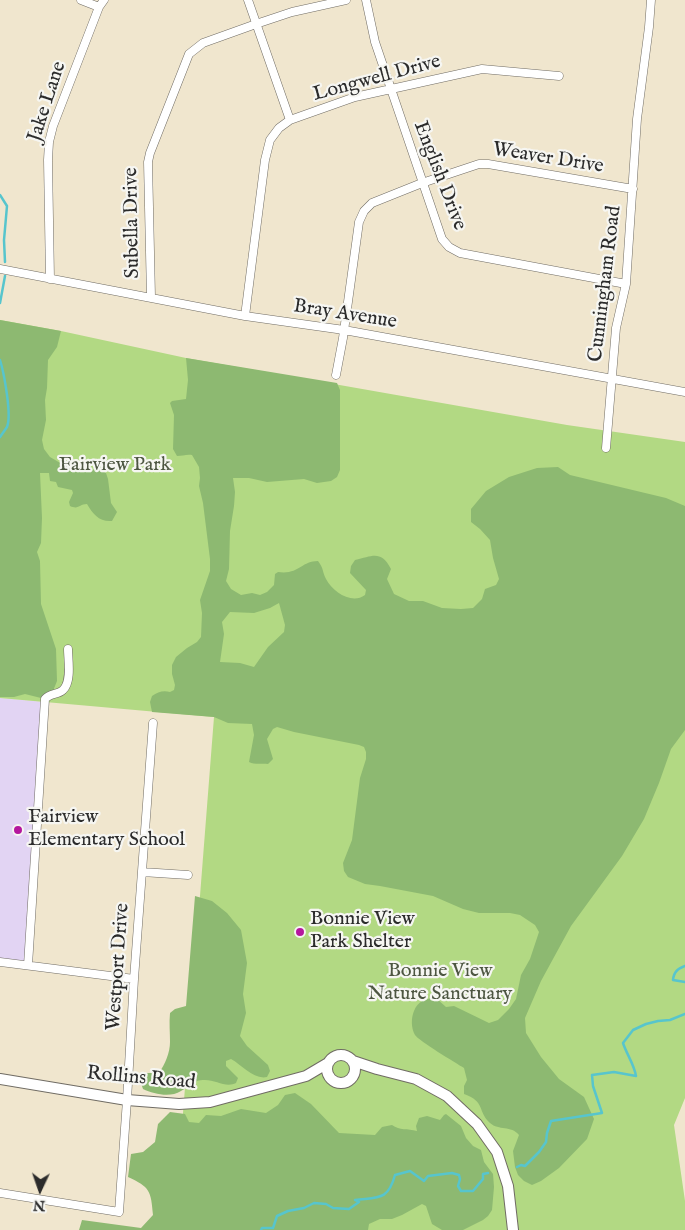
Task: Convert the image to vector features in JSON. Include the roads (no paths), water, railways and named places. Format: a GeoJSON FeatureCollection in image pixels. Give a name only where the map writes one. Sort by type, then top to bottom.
{"type":"FeatureCollection","features":[{"type":"Feature","properties":{"kind":"street"},"geometry":{"type":"LineString","coordinates":[[81,0],[99,7]]}},
{"type":"Feature","properties":{"kind":"street","name":"Jake Lane"},"geometry":{"type":"LineString","coordinates":[[50,279],[49,142],[53,126],[99,7],[104,0]]}},
{"type":"Feature","properties":{"kind":"street"},"geometry":{"type":"LineString","coordinates":[[248,0],[290,120]]}},
{"type":"Feature","properties":{"kind":"street","name":"Subella Drive"},"geometry":{"type":"LineString","coordinates":[[151,297],[148,162],[163,118],[189,54],[203,43],[256,24],[292,12],[346,0]]}},
{"type":"Feature","properties":{"kind":"street","name":"English Drive"},"geometry":{"type":"LineString","coordinates":[[366,0],[375,42],[390,89],[442,239],[449,247],[460,253],[626,284]]}},
{"type":"Feature","properties":{"kind":"street","name":"Cunningham Road"},"geometry":{"type":"LineString","coordinates":[[606,448],[616,328],[626,284],[638,119],[651,0]]}},
{"type":"Feature","properties":{"kind":"street","name":"Longwell Drive"},"geometry":{"type":"LineString","coordinates":[[245,316],[265,160],[270,140],[290,120],[355,97],[482,69],[558,76]]}},
{"type":"Feature","properties":{"kind":"street","name":"Weaver Drive"},"geometry":{"type":"LineString","coordinates":[[336,375],[359,222],[364,211],[372,203],[422,183],[479,164],[633,190]]}},
{"type":"Feature","properties":{"kind":"street","name":"Bray Avenue"},"geometry":{"type":"LineString","coordinates":[[0,269],[245,316],[344,330],[685,392]]}},
{"type":"Feature","properties":{"kind":"street"},"geometry":{"type":"LineString","coordinates":[[28,965],[45,699],[49,695],[64,689],[68,683],[68,649]]}},
{"type":"Feature","properties":{"kind":"street","name":"Westport Drive"},"geometry":{"type":"LineString","coordinates":[[0,1193],[119,1212],[153,723]]}},
{"type":"Feature","properties":{"kind":"street"},"geometry":{"type":"LineString","coordinates":[[142,872],[188,875]]}},
{"type":"Feature","properties":{"kind":"street"},"geometry":{"type":"LineString","coordinates":[[0,962],[134,979]]}},
{"type":"Feature","properties":{"kind":"street","name":"Rollins Road"},"geometry":{"type":"LineString","coordinates":[[0,1079],[127,1100],[179,1104],[210,1102],[306,1076],[328,1063],[333,1057],[347,1056],[353,1061],[377,1070],[416,1079],[447,1096],[477,1124],[497,1152],[508,1186],[512,1230]]}},
{"type":"Feature","properties":{"kind":"street"},"geometry":{"type":"LineString","coordinates":[[352,1078],[355,1069],[353,1061]]}},
{"type":"Feature","properties":{"kind":"street"},"geometry":{"type":"LineString","coordinates":[[328,1063],[328,1072],[332,1080]]}},
{"type":"Feature","properties":{"kind":"street","name":"Rollins Road"},"geometry":{"type":"LineString","coordinates":[[306,1076],[340,1083],[357,1075],[377,1070]]}},
{"type":"Feature","properties":{"kind":"waterway"},"geometry":{"type":"LineString","coordinates":[[0,195],[7,206],[4,240],[5,262]]}},
{"type":"Feature","properties":{"kind":"waterway"},"geometry":{"type":"LineString","coordinates":[[0,303],[5,276]]}},
{"type":"Feature","properties":{"kind":"waterway"},"geometry":{"type":"LineString","coordinates":[[0,360],[9,413],[7,427],[0,437]]}},
{"type":"Feature","properties":{"kind":"waterway"},"geometry":{"type":"LineString","coordinates":[[685,966],[674,974],[673,980],[685,982]]}},
{"type":"Feature","properties":{"kind":"waterway"},"geometry":{"type":"LineString","coordinates":[[517,1167],[525,1166],[539,1152],[546,1142],[551,1121],[602,1113],[593,1086],[592,1075],[614,1072],[636,1076],[623,1043],[633,1030],[646,1024],[670,1020],[685,1014]]}},
{"type":"Feature","properties":{"kind":"waterway"},"geometry":{"type":"LineString","coordinates":[[261,1230],[262,1228],[273,1228],[277,1216],[314,1203],[326,1204],[333,1208],[349,1209],[359,1202],[355,1200],[376,1198],[385,1194],[395,1175],[410,1171],[424,1181],[428,1176],[452,1173],[459,1175],[458,1186],[461,1191],[473,1191],[483,1179],[483,1174],[488,1173]]}},
{"type":"Feature","properties":{"kind":"place","name":"Fairview Elementary School"},"geometry":{"type":"Point","coordinates":[18,830]}},
{"type":"Feature","properties":{"kind":"place","name":"Bonnie View Park Shelter"},"geometry":{"type":"Point","coordinates":[300,932]}},
{"type":"Feature","properties":{"kind":"park label","name":"Fairview Park"},"geometry":{"type":"Point","coordinates":[115,466]}},
{"type":"Feature","properties":{"kind":"park label","name":"Bonnie View Nature Sanctuary"},"geometry":{"type":"Point","coordinates":[440,984]}}]}
